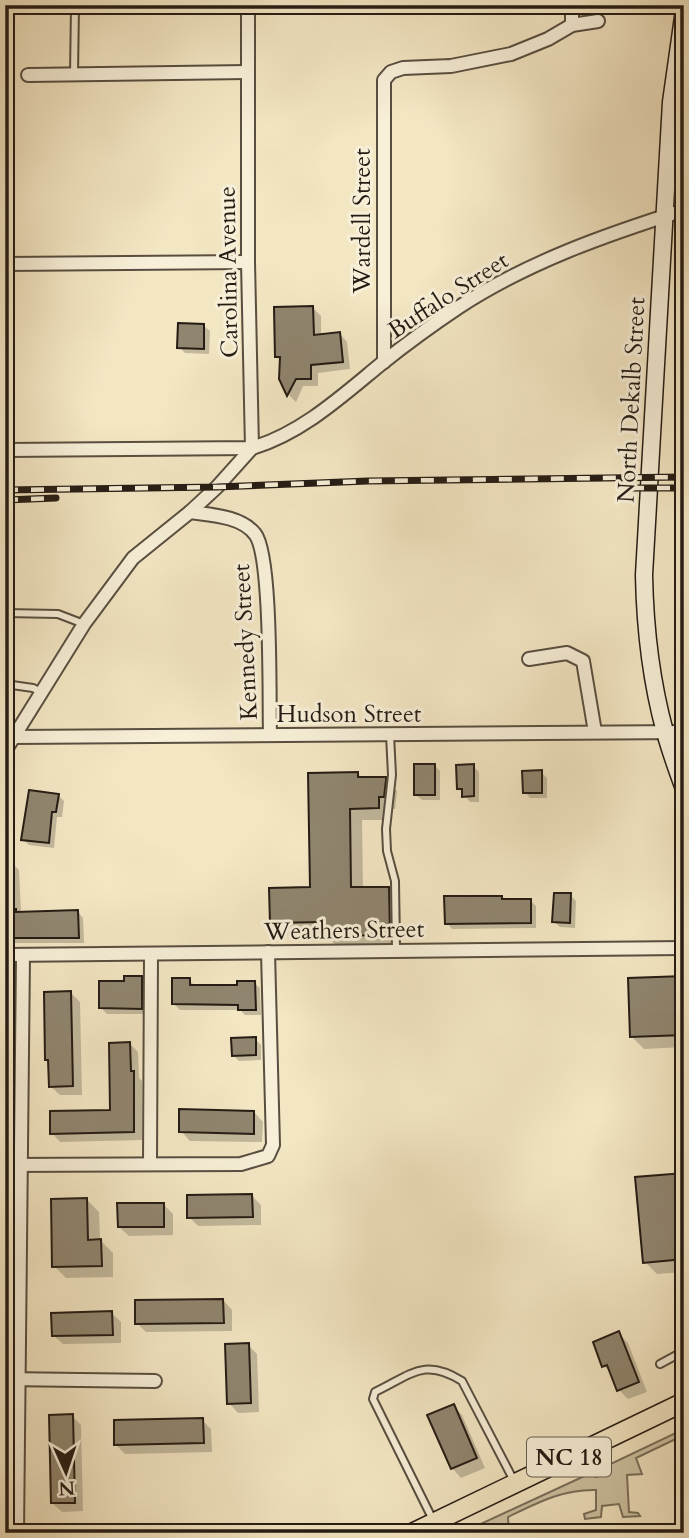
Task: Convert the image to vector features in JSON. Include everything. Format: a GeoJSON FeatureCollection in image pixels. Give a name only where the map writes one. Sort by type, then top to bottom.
{"type":"FeatureCollection","features":[{"type":"Feature","properties":{"kind":"main road","name":"North Dekalb Street"},"geometry":{"type":"LineString","coordinates":[[684,10],[671,102],[644,575],[648,641],[665,732],[684,789]]}},
{"type":"Feature","properties":{"kind":"main road","name":"NC 18"},"geometry":{"type":"LineString","coordinates":[[412,1533],[684,1402]]}},
{"type":"Feature","properties":{"kind":"street","name":"Carolina Avenue"},"geometry":{"type":"LineString","coordinates":[[248,5],[248,262],[253,448]]}},
{"type":"Feature","properties":{"kind":"street"},"geometry":{"type":"LineString","coordinates":[[572,5],[572,25],[598,22]]}},
{"type":"Feature","properties":{"kind":"street","name":"Wardell Street"},"geometry":{"type":"LineString","coordinates":[[384,362],[384,80],[391,72],[403,68],[451,66],[510,54],[548,39],[572,25]]}},
{"type":"Feature","properties":{"kind":"street"},"geometry":{"type":"LineString","coordinates":[[28,75],[247,72]]}},
{"type":"Feature","properties":{"kind":"street","name":"Buffalo Street"},"geometry":{"type":"LineString","coordinates":[[253,448],[274,441],[326,409],[460,306],[521,271],[591,241],[684,210]]}},
{"type":"Feature","properties":{"kind":"street"},"geometry":{"type":"LineString","coordinates":[[5,264],[248,262]]}},
{"type":"Feature","properties":{"kind":"street"},"geometry":{"type":"LineString","coordinates":[[5,450],[253,448]]}},
{"type":"Feature","properties":{"kind":"street"},"geometry":{"type":"LineString","coordinates":[[5,751],[84,624],[133,558],[190,512],[253,448]]}},
{"type":"Feature","properties":{"kind":"street","name":"Kennedy Street"},"geometry":{"type":"LineString","coordinates":[[190,512],[222,517],[246,525],[256,535],[261,548],[267,602],[270,735]]}},
{"type":"Feature","properties":{"kind":"street"},"geometry":{"type":"LineString","coordinates":[[529,659],[567,653],[583,661],[595,733]]}},
{"type":"Feature","properties":{"kind":"street","name":"Hudson Street"},"geometry":{"type":"LineString","coordinates":[[14,737],[684,732]]}},
{"type":"Feature","properties":{"kind":"street","name":"Weathers Street"},"geometry":{"type":"LineString","coordinates":[[5,955],[684,948]]}},
{"type":"Feature","properties":{"kind":"street"},"geometry":{"type":"LineString","coordinates":[[5,1165],[241,1164],[268,1156],[273,1145],[268,952]]}},
{"type":"Feature","properties":{"kind":"street"},"geometry":{"type":"LineString","coordinates":[[150,1164],[151,954]]}},
{"type":"Feature","properties":{"kind":"street"},"geometry":{"type":"LineString","coordinates":[[17,1533],[12,1379],[21,1164],[23,955]]}},
{"type":"Feature","properties":{"kind":"street"},"geometry":{"type":"LineString","coordinates":[[12,1379],[155,1381]]}},
{"type":"Feature","properties":{"kind":"lane"},"geometry":{"type":"LineString","coordinates":[[74,75],[75,5]]}},
{"type":"Feature","properties":{"kind":"lane"},"geometry":{"type":"LineString","coordinates":[[5,613],[58,614],[84,624]]}},
{"type":"Feature","properties":{"kind":"lane"},"geometry":{"type":"LineString","coordinates":[[5,684],[42,692]]}},
{"type":"Feature","properties":{"kind":"lane"},"geometry":{"type":"LineString","coordinates":[[390,734],[392,775],[386,829],[387,851],[395,881],[396,950]]}},
{"type":"Feature","properties":{"kind":"lane"},"geometry":{"type":"LineString","coordinates":[[660,1364],[684,1351]]}},
{"type":"Feature","properties":{"kind":"lane"},"geometry":{"type":"LineString","coordinates":[[434,1522],[373,1399],[375,1392],[425,1368],[446,1371],[462,1381],[515,1483]]}},
{"type":"Feature","properties":{"kind":"shaded area"},"geometry":{"type":"Polygon","coordinates":[[[684,1429],[684,1435],[636,1458],[642,1474],[627,1475],[629,1512],[638,1513],[640,1516],[623,1517],[619,1504],[602,1506],[601,1517],[585,1519],[584,1514],[596,1510],[596,1490],[584,1490],[550,1498],[508,1517],[509,1533],[475,1533],[472,1528],[591,1473],[596,1477],[603,1474],[602,1468],[684,1429]]]}},
{"type":"Feature","properties":{"kind":"building"},"geometry":{"type":"Polygon","coordinates":[[[313,306],[314,335],[340,332],[343,362],[311,365],[311,379],[296,379],[287,396],[279,379],[280,357],[275,357],[274,307],[313,306]]]}},
{"type":"Feature","properties":{"kind":"building"},"geometry":{"type":"Polygon","coordinates":[[[178,323],[204,324],[204,349],[177,348],[178,323]]]}},
{"type":"Feature","properties":{"kind":"building"},"geometry":{"type":"Polygon","coordinates":[[[414,764],[435,764],[435,795],[414,795],[414,764]]]}},
{"type":"Feature","properties":{"kind":"building"},"geometry":{"type":"Polygon","coordinates":[[[474,764],[474,796],[462,797],[462,789],[457,789],[456,765],[474,764]]]}},
{"type":"Feature","properties":{"kind":"building"},"geometry":{"type":"Polygon","coordinates":[[[542,770],[542,793],[523,793],[522,771],[542,770]]]}},
{"type":"Feature","properties":{"kind":"building"},"geometry":{"type":"Polygon","coordinates":[[[358,772],[358,777],[386,777],[386,780],[384,797],[379,797],[379,808],[350,809],[351,887],[389,887],[390,935],[324,936],[324,922],[270,923],[269,888],[310,887],[308,773],[358,772]]]}},
{"type":"Feature","properties":{"kind":"building"},"geometry":{"type":"Polygon","coordinates":[[[29,790],[59,794],[56,812],[52,812],[49,843],[21,840],[29,790]]]}},
{"type":"Feature","properties":{"kind":"building"},"geometry":{"type":"Polygon","coordinates":[[[554,893],[571,893],[570,923],[552,922],[554,893]]]}},
{"type":"Feature","properties":{"kind":"building"},"geometry":{"type":"Polygon","coordinates":[[[444,896],[531,899],[531,923],[445,924],[444,896]]]}},
{"type":"Feature","properties":{"kind":"building"},"geometry":{"type":"Polygon","coordinates":[[[5,909],[16,909],[16,912],[78,910],[79,938],[5,938],[5,909]]]}},
{"type":"Feature","properties":{"kind":"building"},"geometry":{"type":"Polygon","coordinates":[[[124,976],[142,976],[142,1009],[99,1008],[99,981],[124,981],[124,976]]]}},
{"type":"Feature","properties":{"kind":"building"},"geometry":{"type":"Polygon","coordinates":[[[684,976],[684,1035],[630,1037],[628,978],[684,976]]]}},
{"type":"Feature","properties":{"kind":"building"},"geometry":{"type":"Polygon","coordinates":[[[172,978],[190,978],[190,985],[237,985],[237,981],[255,981],[256,1010],[238,1010],[238,1005],[172,1004],[172,978]]]}},
{"type":"Feature","properties":{"kind":"building"},"geometry":{"type":"Polygon","coordinates":[[[71,991],[73,1086],[49,1087],[48,1060],[45,1060],[44,992],[71,991]]]}},
{"type":"Feature","properties":{"kind":"building"},"geometry":{"type":"Polygon","coordinates":[[[256,1037],[256,1055],[232,1056],[231,1038],[256,1037]]]}},
{"type":"Feature","properties":{"kind":"building"},"geometry":{"type":"Polygon","coordinates":[[[130,1042],[131,1071],[134,1071],[134,1132],[50,1134],[50,1111],[110,1110],[109,1043],[130,1042]]]}},
{"type":"Feature","properties":{"kind":"building"},"geometry":{"type":"Polygon","coordinates":[[[179,1109],[254,1111],[254,1134],[179,1132],[179,1109]]]}},
{"type":"Feature","properties":{"kind":"building"},"geometry":{"type":"Polygon","coordinates":[[[684,1173],[684,1259],[643,1263],[635,1177],[684,1173]]]}},
{"type":"Feature","properties":{"kind":"building"},"geometry":{"type":"Polygon","coordinates":[[[252,1194],[253,1217],[187,1218],[187,1195],[252,1194]]]}},
{"type":"Feature","properties":{"kind":"building"},"geometry":{"type":"Polygon","coordinates":[[[87,1198],[88,1240],[101,1239],[102,1266],[52,1267],[51,1199],[87,1198]]]}},
{"type":"Feature","properties":{"kind":"building"},"geometry":{"type":"Polygon","coordinates":[[[117,1203],[164,1203],[164,1227],[118,1227],[117,1203]]]}},
{"type":"Feature","properties":{"kind":"building"},"geometry":{"type":"Polygon","coordinates":[[[223,1299],[224,1323],[135,1324],[135,1300],[223,1299]]]}},
{"type":"Feature","properties":{"kind":"building"},"geometry":{"type":"Polygon","coordinates":[[[112,1311],[113,1335],[52,1336],[51,1313],[112,1311]]]}},
{"type":"Feature","properties":{"kind":"building"},"geometry":{"type":"Polygon","coordinates":[[[619,1331],[639,1382],[617,1391],[607,1365],[602,1367],[593,1342],[619,1331]]]}},
{"type":"Feature","properties":{"kind":"building"},"geometry":{"type":"Polygon","coordinates":[[[249,1343],[251,1403],[227,1404],[225,1344],[249,1343]]]}},
{"type":"Feature","properties":{"kind":"building"},"geometry":{"type":"Polygon","coordinates":[[[454,1404],[477,1458],[451,1469],[427,1415],[454,1404]]]}},
{"type":"Feature","properties":{"kind":"building"},"geometry":{"type":"Polygon","coordinates":[[[73,1414],[75,1503],[51,1503],[49,1415],[73,1414]]]}},
{"type":"Feature","properties":{"kind":"building"},"geometry":{"type":"Polygon","coordinates":[[[203,1418],[204,1443],[114,1445],[114,1420],[203,1418]]]}},
{"type":"Feature","properties":{"kind":"railway"},"geometry":{"type":"LineString","coordinates":[[5,490],[684,477]]}},
{"type":"Feature","properties":{"kind":"railway"},"geometry":{"type":"LineString","coordinates":[[631,488],[684,488]]}},
{"type":"Feature","properties":{"kind":"railway"},"geometry":{"type":"LineString","coordinates":[[5,500],[56,498]]}}]}
